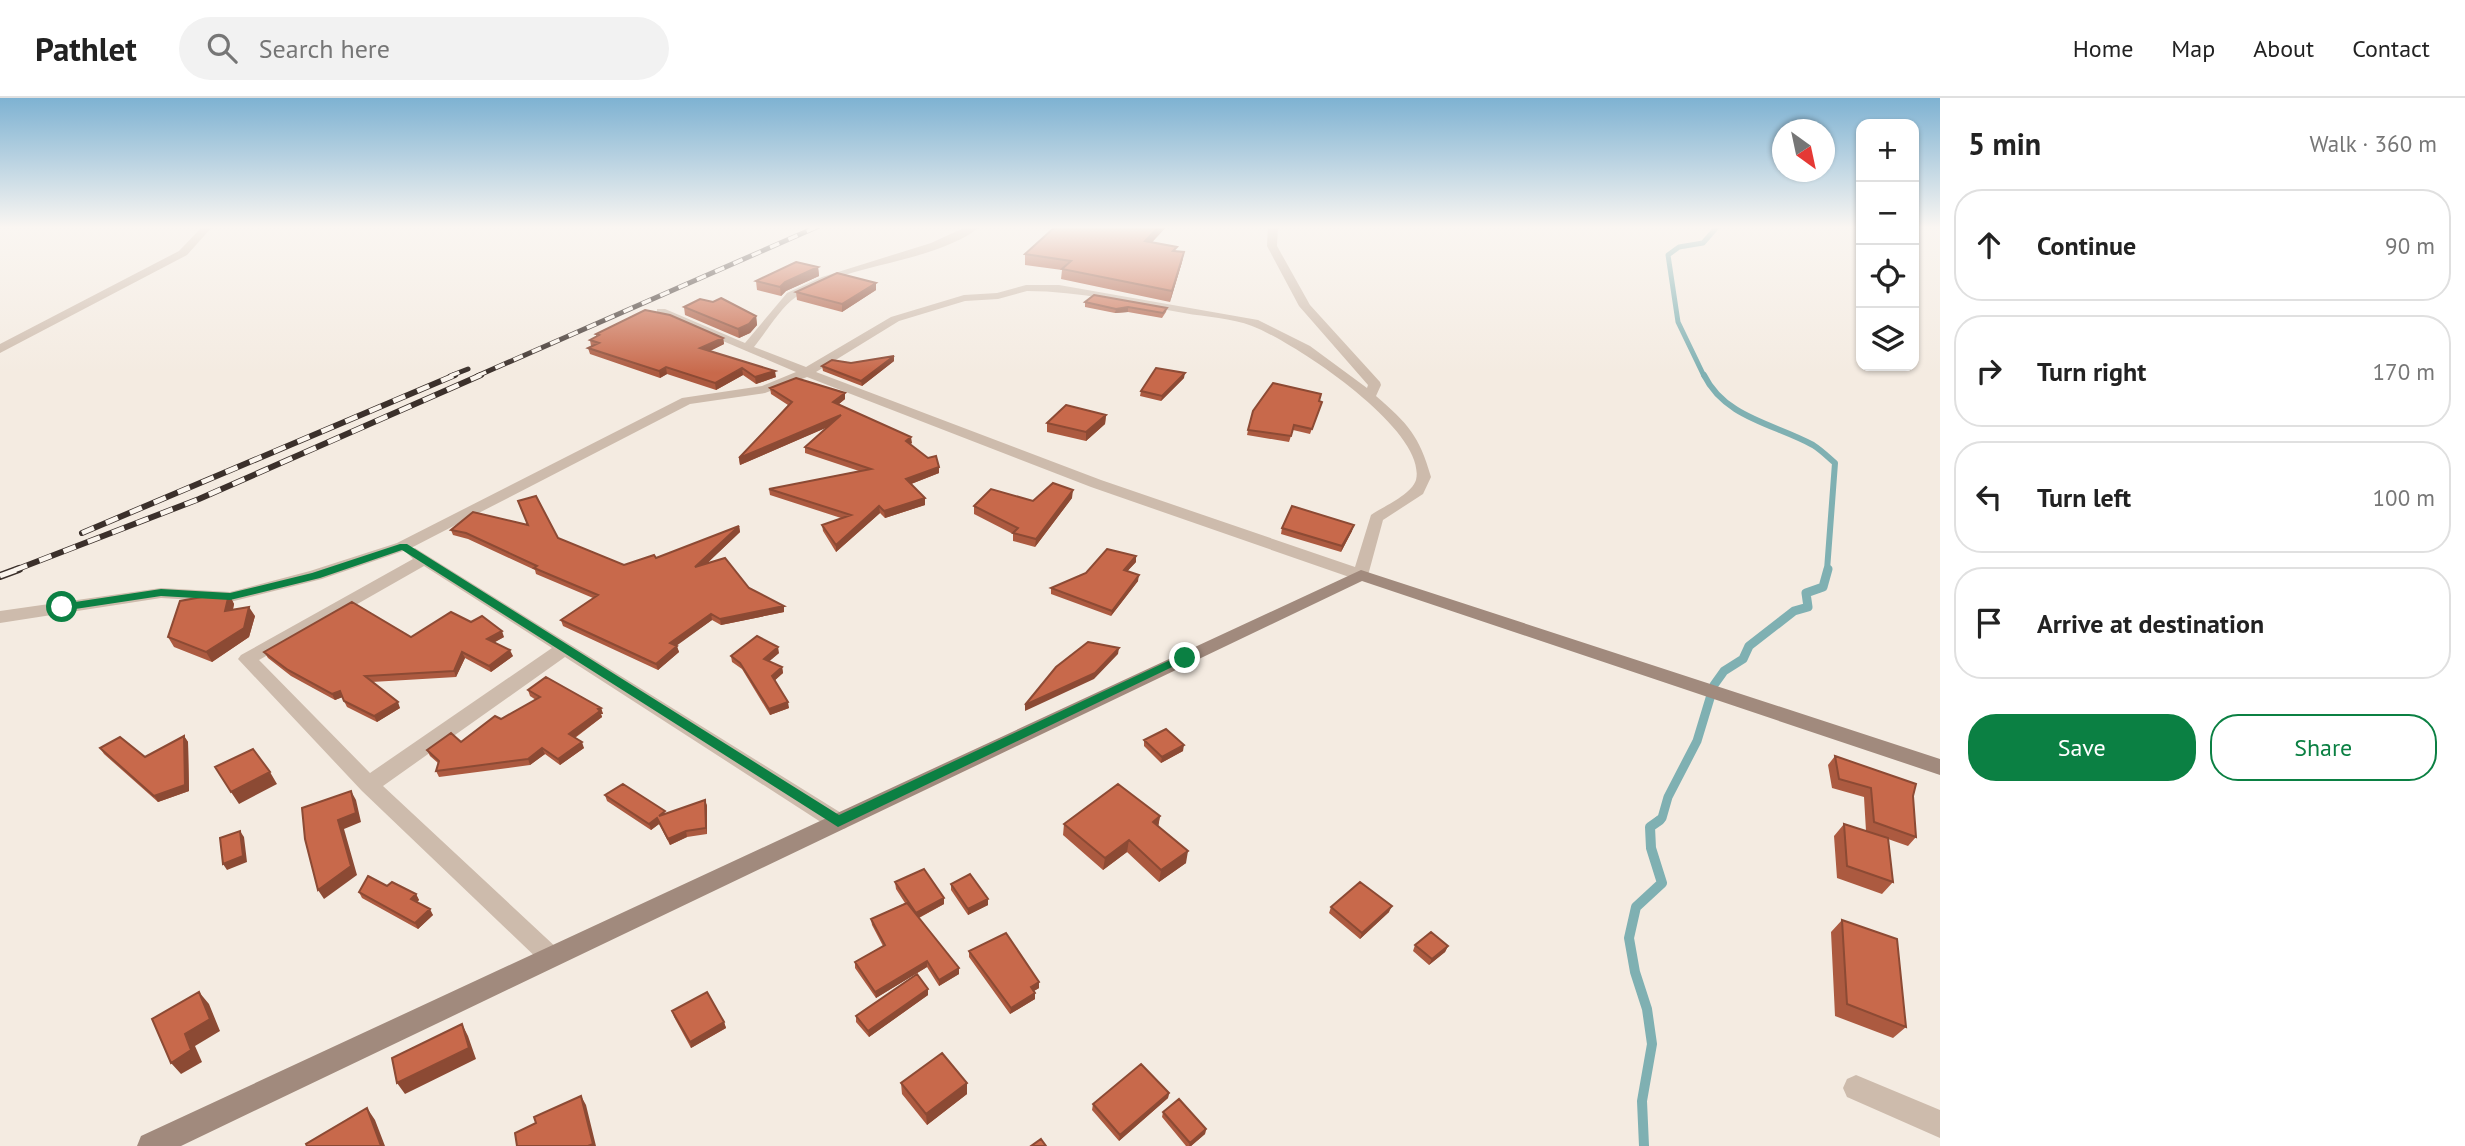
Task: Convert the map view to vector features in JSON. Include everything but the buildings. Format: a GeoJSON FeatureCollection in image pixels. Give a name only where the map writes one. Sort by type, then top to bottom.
{"type":"FeatureCollection","features":[{"type":"Feature","properties":{"kind":"main road"},"geometry":{"type":"LineString","coordinates":[[151,1146],[1361,575],[1940,767]]}},
{"type":"Feature","properties":{"kind":"street"},"geometry":{"type":"LineString","coordinates":[[0,349],[141,275]]}},
{"type":"Feature","properties":{"kind":"street"},"geometry":{"type":"LineString","coordinates":[[747,349],[792,295],[839,275]]}},
{"type":"Feature","properties":{"kind":"street"},"geometry":{"type":"LineString","coordinates":[[1286,275],[1305,306],[1375,385],[1369,397]]}},
{"type":"Feature","properties":{"kind":"street"},"geometry":{"type":"LineString","coordinates":[[0,617],[161,593],[230,597],[316,575],[403,546],[687,401],[765,389],[805,373],[895,319],[964,298],[998,296],[1026,288],[1059,288],[1254,322],[1306,349],[1369,397],[1404,428],[1417,452],[1424,477],[1418,491],[1376,518],[1361,575],[1179,515],[805,373],[662,311]]}},
{"type":"Feature","properties":{"kind":"street"},"geometry":{"type":"LineString","coordinates":[[403,546],[838,822]]}},
{"type":"Feature","properties":{"kind":"street"},"geometry":{"type":"LineString","coordinates":[[424,559],[247,659],[369,785],[551,957]]}},
{"type":"Feature","properties":{"kind":"street"},"geometry":{"type":"LineString","coordinates":[[369,785],[565,648]]}},
{"type":"Feature","properties":{"kind":"street"},"geometry":{"type":"LineString","coordinates":[[1856,1088],[1940,1124]]}},
{"type":"Feature","properties":{"kind":"waterway"},"geometry":{"type":"LineString","coordinates":[[1671,275],[1678,322],[1704,376]]}},
{"type":"Feature","properties":{"kind":"waterway"},"geometry":{"type":"LineString","coordinates":[[1704,375],[1713,389],[1738,411],[1813,445],[1835,463],[1827,570]]}},
{"type":"Feature","properties":{"kind":"waterway"},"geometry":{"type":"LineString","coordinates":[[1657,822],[1662,818],[1668,797],[1697,741],[1714,685],[1724,671],[1743,659],[1749,646],[1794,611],[1808,607],[1806,593],[1823,587],[1828,569]]}},
{"type":"Feature","properties":{"kind":"waterway"},"geometry":{"type":"LineString","coordinates":[[1644,1146],[1642,1101],[1652,1044],[1647,1009],[1635,972],[1629,938],[1636,907],[1662,883],[1651,848],[1650,827],[1660,820]]}},
{"type":"Feature","properties":{"kind":"railway"},"geometry":{"type":"LineString","coordinates":[[477,376],[707,275]]}},
{"type":"Feature","properties":{"kind":"railway"},"geometry":{"type":"LineString","coordinates":[[450,376],[468,369]]}},
{"type":"Feature","properties":{"kind":"railway"},"geometry":{"type":"LineString","coordinates":[[82,533],[455,375]]}},
{"type":"Feature","properties":{"kind":"railway"},"geometry":{"type":"LineString","coordinates":[[15,570],[199,499],[481,375]]}},
{"type":"Feature","properties":{"kind":"railway"},"geometry":{"type":"LineString","coordinates":[[0,576],[19,569]]}},
{"type":"Feature","properties":{"kind":"route"},"geometry":{"type":"LineString","coordinates":[[62,607],[161,593],[230,597],[316,575],[403,546],[838,822],[1185,658]]}}]}
